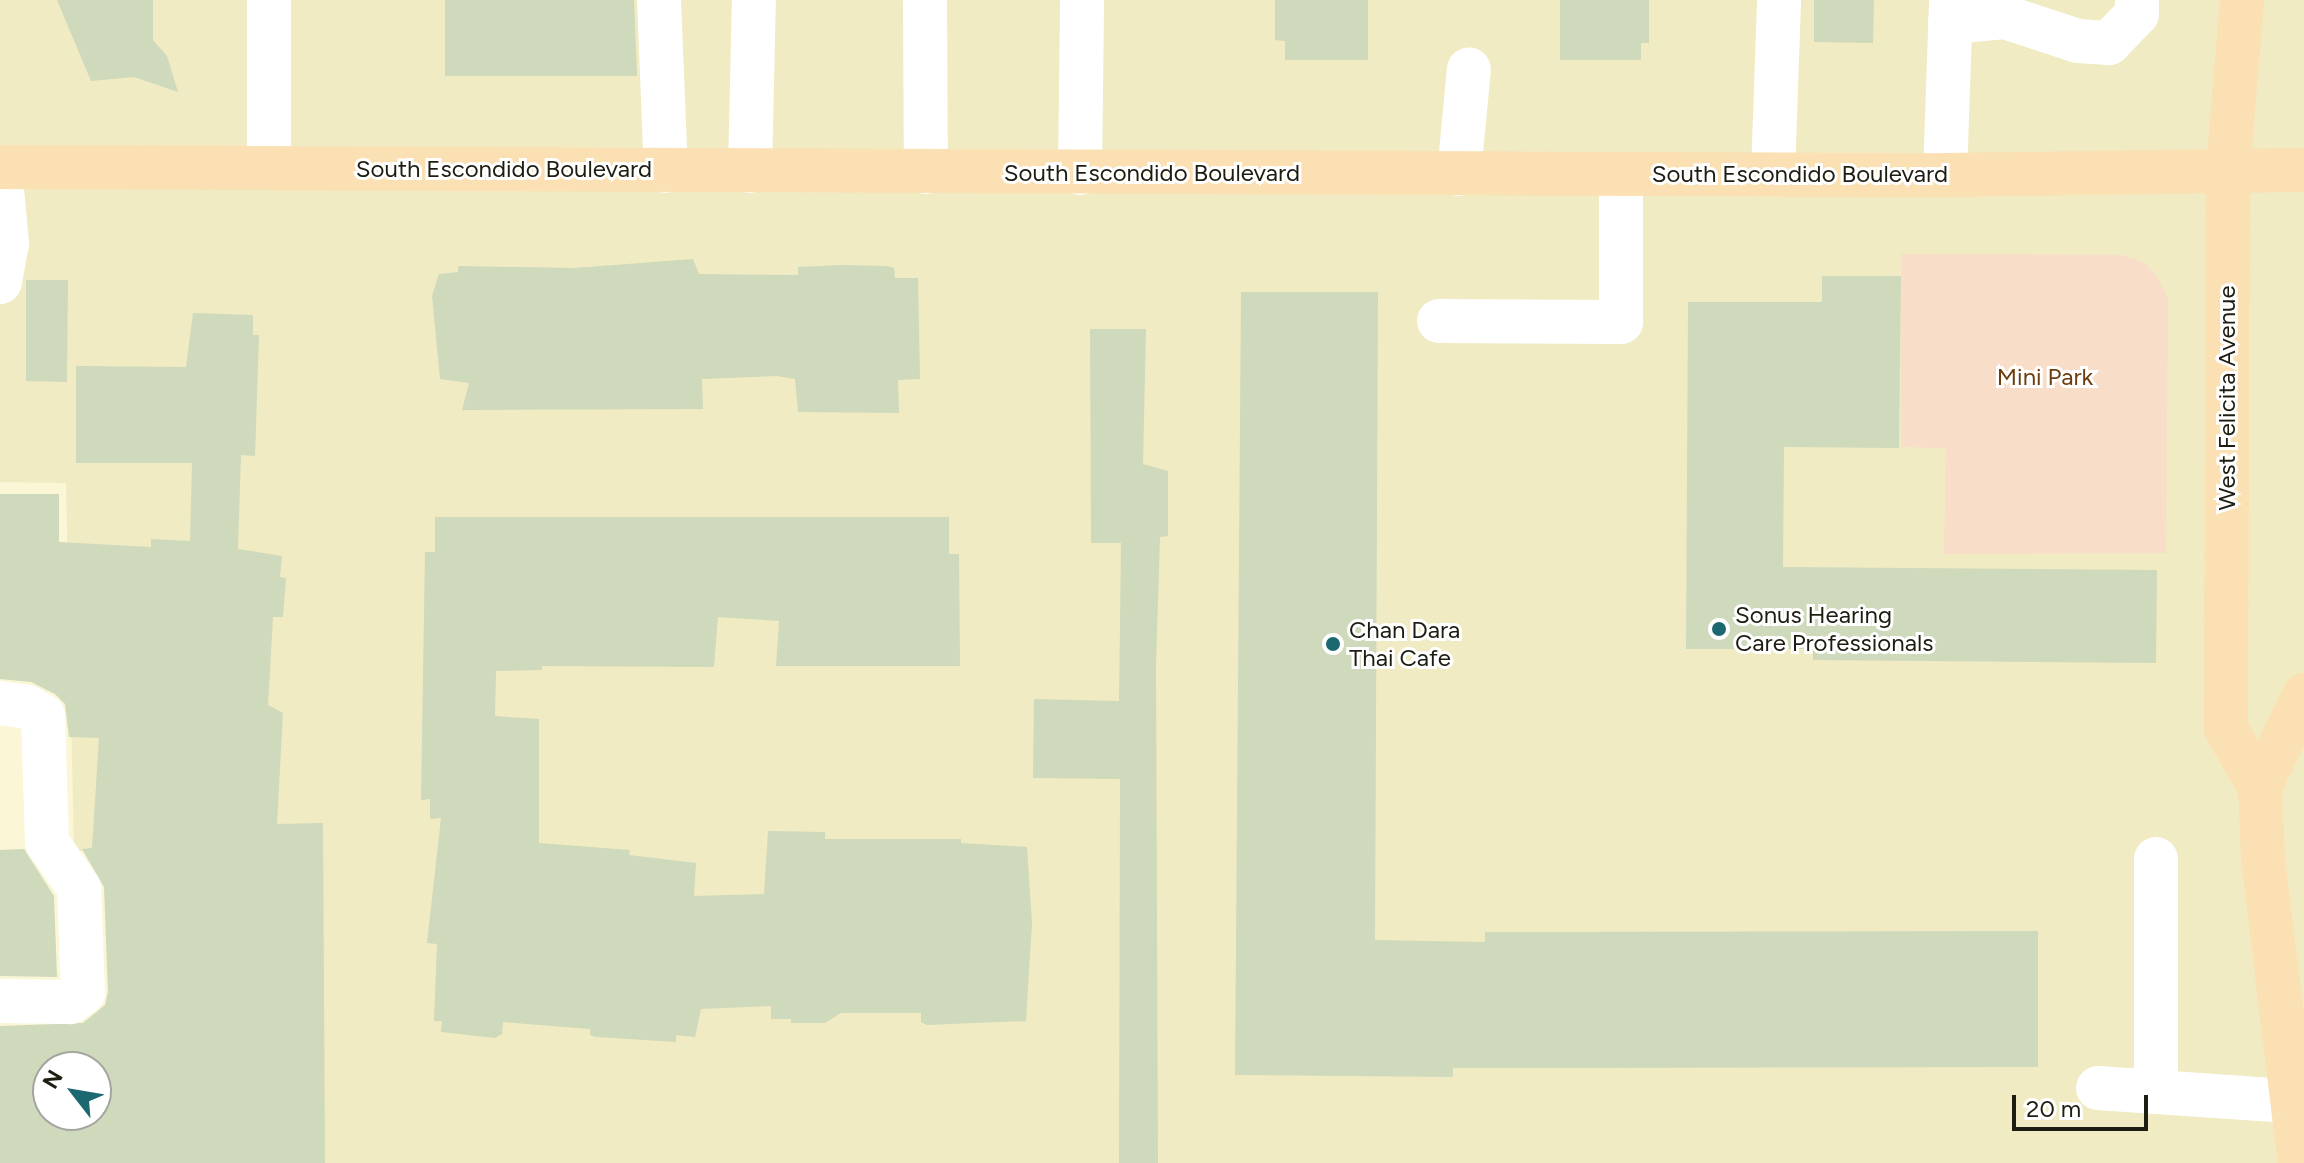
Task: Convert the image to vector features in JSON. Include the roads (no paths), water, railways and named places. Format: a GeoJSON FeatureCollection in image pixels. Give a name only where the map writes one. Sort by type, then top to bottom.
{"type":"FeatureCollection","features":[{"type":"Feature","properties":{"kind":"main road","name":"West Felicita Avenue"},"geometry":{"type":"LineString","coordinates":[[2242,0],[2228,171],[2226,729],[2260,787]]}},
{"type":"Feature","properties":{"kind":"main road","name":"South Escondido Boulevard"},"geometry":{"type":"LineString","coordinates":[[0,167],[1945,175],[2304,170]]}},
{"type":"Feature","properties":{"kind":"main road","name":"West Felicita Avenue"},"geometry":{"type":"LineString","coordinates":[[2300,1163],[2299,1102],[2263,859],[2260,787],[2304,695]]}},
{"type":"Feature","properties":{"kind":"lane"},"geometry":{"type":"LineString","coordinates":[[269,0],[269,166]]}},
{"type":"Feature","properties":{"kind":"lane"},"geometry":{"type":"LineString","coordinates":[[659,0],[666,171]]}},
{"type":"Feature","properties":{"kind":"lane"},"geometry":{"type":"LineString","coordinates":[[750,171],[754,0]]}},
{"type":"Feature","properties":{"kind":"lane"},"geometry":{"type":"LineString","coordinates":[[925,0],[926,172]]}},
{"type":"Feature","properties":{"kind":"lane"},"geometry":{"type":"LineString","coordinates":[[1080,173],[1082,0]]}},
{"type":"Feature","properties":{"kind":"lane"},"geometry":{"type":"LineString","coordinates":[[1773,174],[1779,0]]}},
{"type":"Feature","properties":{"kind":"lane"},"geometry":{"type":"LineString","coordinates":[[1945,175],[1950,11],[2005,17],[2078,41],[2109,43],[2137,14],[2137,0]]}},
{"type":"Feature","properties":{"kind":"lane"},"geometry":{"type":"LineString","coordinates":[[1459,174],[1469,69]]}},
{"type":"Feature","properties":{"kind":"lane"},"geometry":{"type":"LineString","coordinates":[[0,167],[7,259],[0,282]]}},
{"type":"Feature","properties":{"kind":"lane"},"geometry":{"type":"LineString","coordinates":[[1439,321],[1621,322],[1621,174]]}},
{"type":"Feature","properties":{"kind":"lane"},"geometry":{"type":"LineString","coordinates":[[0,703],[27,707],[43,716],[47,842],[79,888],[83,993],[70,1002],[0,1001]]}},
{"type":"Feature","properties":{"kind":"lane"},"geometry":{"type":"LineString","coordinates":[[2156,859],[2156,1092]]}},
{"type":"Feature","properties":{"kind":"lane"},"geometry":{"type":"LineString","coordinates":[[2098,1088],[2299,1102]]}},
{"type":"Feature","properties":{"kind":"place","name":"Sonus Hearing Care Professionals"},"geometry":{"type":"Point","coordinates":[1719,629]}},
{"type":"Feature","properties":{"kind":"place","name":"Chan Dara Thai Cafe"},"geometry":{"type":"Point","coordinates":[1333,644]}},
{"type":"Feature","properties":{"kind":"park label","name":"Mini Park"},"geometry":{"type":"Point","coordinates":[2045,377]}}]}
